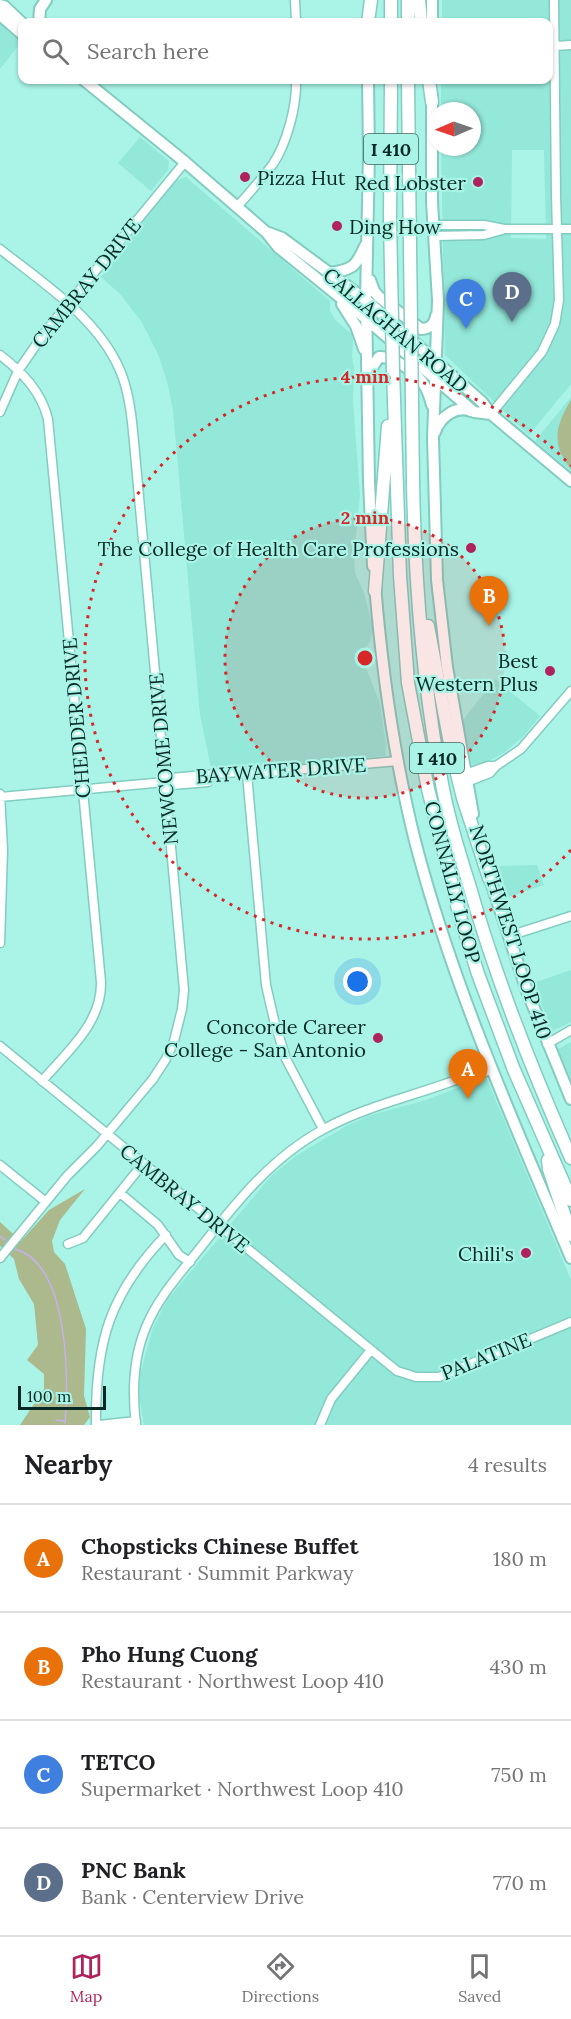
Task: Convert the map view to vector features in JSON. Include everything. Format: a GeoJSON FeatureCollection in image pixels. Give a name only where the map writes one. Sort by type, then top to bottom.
{"type":"FeatureCollection","features":[{"type":"Feature","properties":{"kind":"highway"},"geometry":{"type":"LineString","coordinates":[[368,18],[369,0]]}},
{"type":"Feature","properties":{"kind":"highway"},"geometry":{"type":"LineString","coordinates":[[391,0],[391,18]]}},
{"type":"Feature","properties":{"kind":"highway"},"geometry":{"type":"LineString","coordinates":[[408,0],[408,18]]}},
{"type":"Feature","properties":{"kind":"highway"},"geometry":{"type":"LineString","coordinates":[[419,0],[421,18]]}},
{"type":"Feature","properties":{"kind":"highway","name":"CONNALLY LOOP"},"geometry":{"type":"LineString","coordinates":[[391,84],[390,219],[393,371],[399,576],[408,683],[428,789],[478,974],[514,1070],[571,1200]]}},
{"type":"Feature","properties":{"kind":"highway","name":"CONNALLY LOOP"},"geometry":{"type":"LineString","coordinates":[[408,84],[415,557],[432,729],[444,796],[481,928],[548,1108],[571,1158]]}},
{"type":"Feature","properties":{"kind":"highway"},"geometry":{"type":"LineString","coordinates":[[430,84],[432,102]]}},
{"type":"Feature","properties":{"kind":"highway"},"geometry":{"type":"LineString","coordinates":[[375,591],[393,371]]}},
{"type":"Feature","properties":{"kind":"highway"},"geometry":{"type":"LineString","coordinates":[[413,482],[429,633],[452,754],[463,798],[489,878]]}},
{"type":"Feature","properties":{"kind":"highway"},"geometry":{"type":"LineString","coordinates":[[516,1024],[571,1139]]}},
{"type":"Feature","properties":{"kind":"highway"},"geometry":{"type":"LineString","coordinates":[[547,1147],[549,1169],[571,1235]]}},
{"type":"Feature","properties":{"kind":"main road"},"geometry":{"type":"LineString","coordinates":[[39,18],[40,9],[46,0]]}},
{"type":"Feature","properties":{"kind":"main road"},"geometry":{"type":"LineString","coordinates":[[432,0],[432,18]]}},
{"type":"Feature","properties":{"kind":"main road"},"geometry":{"type":"LineString","coordinates":[[1,2],[18,19]]}},
{"type":"Feature","properties":{"kind":"main road"},"geometry":{"type":"LineString","coordinates":[[0,15],[18,31]]}},
{"type":"Feature","properties":{"kind":"main road","name":"CALLAGHAN ROAD"},"geometry":{"type":"LineString","coordinates":[[89,84],[185,162],[266,232],[278,247],[367,319],[436,381],[474,412],[491,414]]}},
{"type":"Feature","properties":{"kind":"main road"},"geometry":{"type":"LineString","coordinates":[[368,84],[366,300],[370,523],[384,670],[398,761],[415,839],[431,897],[490,1065],[571,1258]]}},
{"type":"Feature","properties":{"kind":"main road","name":"NORTHWEST LOOP 410"},"geometry":{"type":"LineString","coordinates":[[433,156],[438,300],[433,438],[434,505],[439,605],[447,668],[474,821],[489,878],[524,983],[571,1099]]}},
{"type":"Feature","properties":{"kind":"main road","name":"CALLAGHAN ROAD"},"geometry":{"type":"LineString","coordinates":[[266,232],[282,238],[366,300],[482,402],[491,414],[571,481]]}},
{"type":"Feature","properties":{"kind":"main road"},"geometry":{"type":"LineString","coordinates":[[329,273],[355,266],[368,237]]}},
{"type":"Feature","properties":{"kind":"main road"},"geometry":{"type":"LineString","coordinates":[[367,268],[374,291],[379,297],[421,329],[426,329],[434,323],[438,300]]}},
{"type":"Feature","properties":{"kind":"main road"},"geometry":{"type":"LineString","coordinates":[[337,296],[356,326],[368,361]]}},
{"type":"Feature","properties":{"kind":"main road"},"geometry":{"type":"LineString","coordinates":[[368,381],[376,361],[382,356],[387,357],[411,371],[423,382],[435,414]]}},
{"type":"Feature","properties":{"kind":"main road"},"geometry":{"type":"LineString","coordinates":[[433,438],[437,426],[447,415],[460,409],[474,412]]}},
{"type":"Feature","properties":{"kind":"street"},"geometry":{"type":"LineString","coordinates":[[295,0],[296,18]]}},
{"type":"Feature","properties":{"kind":"street"},"geometry":{"type":"LineString","coordinates":[[491,414],[542,352],[555,324],[560,288],[554,0]]}},
{"type":"Feature","properties":{"kind":"street"},"geometry":{"type":"LineString","coordinates":[[555,46],[571,45]]}},
{"type":"Feature","properties":{"kind":"street"},"geometry":{"type":"LineString","coordinates":[[237,207],[273,165],[280,152],[294,108],[296,84]]}},
{"type":"Feature","properties":{"kind":"street","name":"CAMBRAY DRIVE"},"geometry":{"type":"LineString","coordinates":[[0,412],[18,371],[67,304],[185,162]]}},
{"type":"Feature","properties":{"kind":"street"},"geometry":{"type":"LineString","coordinates":[[434,230],[484,235],[504,229],[571,229]]}},
{"type":"Feature","properties":{"kind":"street","name":"NEWCOME DRIVE"},"geometry":{"type":"LineString","coordinates":[[0,249],[86,321],[107,347],[123,377],[131,410],[183,973],[182,1009],[174,1041],[166,1059],[153,1079],[107,1134],[67,1176],[0,1258]]}},
{"type":"Feature","properties":{"kind":"street","name":"CHEDDER DRIVE"},"geometry":{"type":"LineString","coordinates":[[0,355],[30,383],[40,397],[48,419],[101,982],[100,997],[91,1022],[42,1080]]}},
{"type":"Feature","properties":{"kind":"street"},"geometry":{"type":"LineString","coordinates":[[466,778],[490,773],[496,766],[521,749],[571,691]]}},
{"type":"Feature","properties":{"kind":"street","name":"BAYWATER DRIVE"},"geometry":{"type":"LineString","coordinates":[[0,797],[165,782],[172,785],[238,772],[247,774],[398,761]]}},
{"type":"Feature","properties":{"kind":"street"},"geometry":{"type":"LineString","coordinates":[[247,774],[257,933],[274,1020],[286,1059],[323,1130]]}},
{"type":"Feature","properties":{"kind":"street"},"geometry":{"type":"LineString","coordinates":[[0,792],[3,849],[0,943]]}},
{"type":"Feature","properties":{"kind":"street"},"geometry":{"type":"LineString","coordinates":[[508,936],[571,916]]}},
{"type":"Feature","properties":{"kind":"street"},"geometry":{"type":"LineString","coordinates":[[547,1044],[571,1030]]}},
{"type":"Feature","properties":{"kind":"street","name":"CAMBRAY DRIVE"},"geometry":{"type":"LineString","coordinates":[[0,1047],[371,1350]]}},
{"type":"Feature","properties":{"kind":"street"},"geometry":{"type":"LineString","coordinates":[[166,1235],[131,1276],[109,1321],[99,1365],[97,1425],[136,1423],[134,1382],[140,1346],[154,1309],[165,1292],[250,1187],[274,1164],[299,1144],[323,1130],[371,1108],[464,1077],[466,1072],[490,1065]]}},
{"type":"Feature","properties":{"kind":"street"},"geometry":{"type":"LineString","coordinates":[[0,1165],[46,1203]]}},
{"type":"Feature","properties":{"kind":"street"},"geometry":{"type":"LineString","coordinates":[[68,1244],[83,1238],[142,1165]]}},
{"type":"Feature","properties":{"kind":"street"},"geometry":{"type":"LineString","coordinates":[[120,1193],[158,1225],[179,1255],[190,1262]]}},
{"type":"Feature","properties":{"kind":"street","name":"PALATINE"},"geometry":{"type":"LineString","coordinates":[[371,1350],[397,1371],[411,1376],[429,1378],[445,1374],[571,1322]]}},
{"type":"Feature","properties":{"kind":"street"},"geometry":{"type":"LineString","coordinates":[[320,1425],[332,1399],[371,1350]]}},
{"type":"Feature","properties":{"kind":"shaded area"},"geometry":{"type":"Polygon","coordinates":[[[442,0],[571,0],[571,384],[529,435],[445,355],[441,156],[481,156],[481,102],[441,102],[441,84],[553,84],[553,18],[442,18],[442,0]],[[512,150],[511,238],[546,239],[544,150],[512,150]]]}},
{"type":"Feature","properties":{"kind":"shaded area"},"geometry":{"type":"Polygon","coordinates":[[[0,21],[18,37],[18,46],[0,69],[0,21]]]}},
{"type":"Feature","properties":{"kind":"shaded area"},"geometry":{"type":"Polygon","coordinates":[[[140,137],[169,161],[168,170],[151,191],[118,163],[140,137]]]}},
{"type":"Feature","properties":{"kind":"shaded area"},"geometry":{"type":"Polygon","coordinates":[[[186,177],[330,301],[330,310],[335,320],[352,334],[353,401],[360,495],[354,556],[355,573],[364,593],[373,628],[371,639],[364,651],[365,665],[380,704],[386,746],[385,756],[212,772],[200,715],[173,410],[167,382],[158,354],[141,321],[120,294],[101,277],[175,181],[186,177]]]}},
{"type":"Feature","properties":{"kind":"shaded area"},"geometry":{"type":"Polygon","coordinates":[[[571,397],[571,471],[535,441],[571,397]]]}},
{"type":"Feature","properties":{"kind":"shaded area"},"geometry":{"type":"Polygon","coordinates":[[[571,400],[571,469],[560,451],[558,435],[561,418],[571,400]]]}},
{"type":"Feature","properties":{"kind":"shaded area"},"geometry":{"type":"Polygon","coordinates":[[[495,679],[540,716],[523,737],[505,752],[489,761],[472,765],[463,720],[495,679]]]}},
{"type":"Feature","properties":{"kind":"shaded area"},"geometry":{"type":"Polygon","coordinates":[[[537,865],[544,885],[505,898],[496,866],[537,865]]]}},
{"type":"Feature","properties":{"kind":"shaded area"},"geometry":{"type":"Polygon","coordinates":[[[571,970],[571,1022],[552,1031],[533,983],[571,970]]]}},
{"type":"Feature","properties":{"kind":"shaded area"},"geometry":{"type":"Polygon","coordinates":[[[571,1042],[571,1080],[558,1049],[571,1042]]]}},
{"type":"Feature","properties":{"kind":"shaded area"},"geometry":{"type":"Polygon","coordinates":[[[486,1077],[571,1280],[571,1425],[144,1425],[140,1401],[140,1375],[152,1330],[167,1300],[271,1176],[297,1155],[348,1125],[371,1115],[426,1100],[486,1077]]]}},
{"type":"Feature","properties":{"kind":"shaded area"},"geometry":{"type":"Polygon","coordinates":[[[85,1189],[60,1220],[52,1241],[54,1252],[65,1264],[86,1329],[84,1396],[90,1417],[84,1425],[20,1425],[44,1389],[44,1374],[27,1360],[38,1345],[34,1304],[19,1279],[14,1259],[0,1246],[0,1222],[21,1241],[49,1210],[85,1189]]]}},
{"type":"Feature","properties":{"kind":"waterway"},"geometry":{"type":"LineString","coordinates":[[0,1236],[5,1240]]}},
{"type":"Feature","properties":{"kind":"waterway"},"geometry":{"type":"LineString","coordinates":[[15,1249],[33,1259],[46,1276],[56,1299],[65,1353],[65,1423]]}},
{"type":"Feature","properties":{"kind":"waterway"},"geometry":{"type":"LineString","coordinates":[[56,1420],[64,1421]]}},
{"type":"Feature","properties":{"kind":"place","name":"Pizza Hut"},"geometry":{"type":"Point","coordinates":[245,177]}},
{"type":"Feature","properties":{"kind":"place","name":"Red Lobster"},"geometry":{"type":"Point","coordinates":[478,182]}},
{"type":"Feature","properties":{"kind":"place","name":"Ding How"},"geometry":{"type":"Point","coordinates":[337,226]}},
{"type":"Feature","properties":{"kind":"place","name":"PNC Bank"},"geometry":{"type":"Point","coordinates":[512,322]}},
{"type":"Feature","properties":{"kind":"place","name":"TETCO"},"geometry":{"type":"Point","coordinates":[466,329]}},
{"type":"Feature","properties":{"kind":"place","name":"The College of Health Care Professions"},"geometry":{"type":"Point","coordinates":[471,548]}},
{"type":"Feature","properties":{"kind":"place","name":"Pho Hung Cuong"},"geometry":{"type":"Point","coordinates":[489,626]}},
{"type":"Feature","properties":{"kind":"place","name":"Best Western Plus"},"geometry":{"type":"Point","coordinates":[550,671]}},
{"type":"Feature","properties":{"kind":"place","name":"Concorde Career College - San Antonio"},"geometry":{"type":"Point","coordinates":[378,1038]}},
{"type":"Feature","properties":{"kind":"place","name":"Chopsticks Chinese Buffet"},"geometry":{"type":"Point","coordinates":[468,1099]}},
{"type":"Feature","properties":{"kind":"place","name":"Chili's"},"geometry":{"type":"Point","coordinates":[526,1253]}}]}
